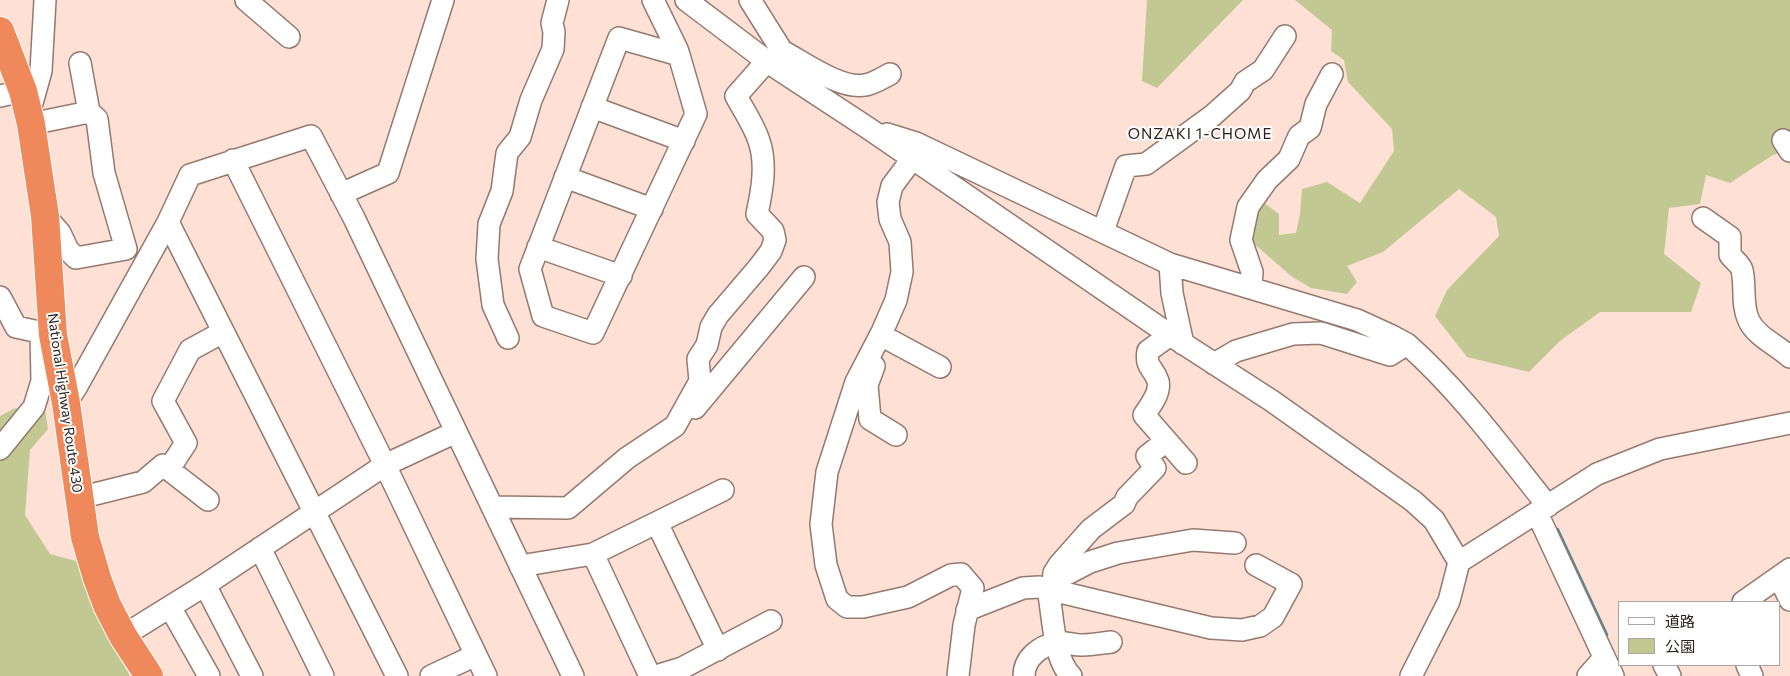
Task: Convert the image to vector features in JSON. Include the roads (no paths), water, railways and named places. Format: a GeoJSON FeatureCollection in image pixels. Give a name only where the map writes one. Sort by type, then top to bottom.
{"type":"FeatureCollection","features":[{"type":"Feature","properties":{"kind":"highway","name":"National Highway Route 430"},"geometry":{"type":"LineString","coordinates":[[0,32],[21,106],[45,216],[47,334],[66,403],[85,537],[107,605],[123,636],[149,676]]}},
{"type":"Feature","properties":{"kind":"street"},"geometry":{"type":"LineString","coordinates":[[45,0],[41,71],[21,106],[89,112],[97,119],[104,173],[126,249],[76,258],[68,250],[60,233],[45,216]]}},
{"type":"Feature","properties":{"kind":"street"},"geometry":{"type":"LineString","coordinates":[[44,25],[54,0]]}},
{"type":"Feature","properties":{"kind":"street"},"geometry":{"type":"LineString","coordinates":[[341,194],[388,173],[443,0]]}},
{"type":"Feature","properties":{"kind":"street"},"geometry":{"type":"LineString","coordinates":[[508,338],[493,305],[487,260],[489,224],[502,191],[506,153],[520,137],[531,100],[553,49],[554,32],[552,23],[558,0]]}},
{"type":"Feature","properties":{"kind":"street"},"geometry":{"type":"LineString","coordinates":[[653,0],[679,55],[696,114],[593,333],[543,316],[530,270],[619,38],[679,55]]}},
{"type":"Feature","properties":{"kind":"street"},"geometry":{"type":"LineString","coordinates":[[686,0],[774,59],[912,159],[1177,340],[1272,401],[1413,501],[1434,520],[1459,562]]}},
{"type":"Feature","properties":{"kind":"street"},"geometry":{"type":"LineString","coordinates":[[750,0],[774,59],[851,86],[865,85],[890,74]]}},
{"type":"Feature","properties":{"kind":"street"},"geometry":{"type":"LineString","coordinates":[[259,4],[289,37]]}},
{"type":"Feature","properties":{"kind":"street"},"geometry":{"type":"LineString","coordinates":[[1103,231],[1126,166],[1146,164],[1212,116],[1240,91],[1245,82],[1263,70],[1285,36]]}},
{"type":"Feature","properties":{"kind":"street"},"geometry":{"type":"LineString","coordinates":[[674,426],[700,381],[698,359],[707,345],[711,327],[718,315],[771,251],[776,240],[773,231],[757,214],[763,188],[762,152],[759,140],[736,96],[774,59]]}},
{"type":"Feature","properties":{"kind":"street"},"geometry":{"type":"LineString","coordinates":[[80,63],[89,112]]}},
{"type":"Feature","properties":{"kind":"street"},"geometry":{"type":"LineString","coordinates":[[1251,288],[1252,272],[1241,240],[1248,207],[1267,180],[1289,159],[1299,136],[1310,128],[1316,104],[1332,74]]}},
{"type":"Feature","properties":{"kind":"street"},"geometry":{"type":"LineString","coordinates":[[592,107],[684,141]]}},
{"type":"Feature","properties":{"kind":"street"},"geometry":{"type":"LineString","coordinates":[[868,128],[916,143],[1170,264],[1357,320],[1407,344],[1464,401],[1542,510],[1609,667],[1588,676]]}},
{"type":"Feature","properties":{"kind":"street"},"geometry":{"type":"LineString","coordinates":[[66,403],[168,222],[190,175],[311,136],[341,194],[573,676]]}},
{"type":"Feature","properties":{"kind":"street"},"geometry":{"type":"LineString","coordinates":[[896,435],[870,419],[867,385],[896,300],[902,272],[900,242],[890,219],[888,202],[892,186],[912,159]]}},
{"type":"Feature","properties":{"kind":"street"},"geometry":{"type":"LineString","coordinates":[[234,160],[385,465],[486,676]]}},
{"type":"Feature","properties":{"kind":"street"},"geometry":{"type":"LineString","coordinates":[[565,177],[652,209]]}},
{"type":"Feature","properties":{"kind":"street"},"geometry":{"type":"LineString","coordinates":[[1703,218],[1730,237],[1730,255],[1742,268],[1744,306],[1749,322],[1757,332],[1786,349]]}},
{"type":"Feature","properties":{"kind":"street"},"geometry":{"type":"LineString","coordinates":[[168,222],[397,676]]}},
{"type":"Feature","properties":{"kind":"street"},"geometry":{"type":"LineString","coordinates":[[538,247],[621,276]]}},
{"type":"Feature","properties":{"kind":"street"},"geometry":{"type":"LineString","coordinates":[[1170,264],[1177,340]]}},
{"type":"Feature","properties":{"kind":"street"},"geometry":{"type":"LineString","coordinates":[[492,507],[568,508],[627,458],[674,426],[694,409],[804,277]]}},
{"type":"Feature","properties":{"kind":"street"},"geometry":{"type":"LineString","coordinates":[[0,297],[16,327],[47,334],[42,381],[34,407],[0,449]]}},
{"type":"Feature","properties":{"kind":"street"},"geometry":{"type":"LineString","coordinates":[[169,469],[186,443],[163,401],[190,350],[224,332]]}},
{"type":"Feature","properties":{"kind":"street"},"geometry":{"type":"LineString","coordinates":[[1214,364],[1236,352],[1293,334],[1321,333],[1390,355],[1407,344]]}},
{"type":"Feature","properties":{"kind":"street"},"geometry":{"type":"LineString","coordinates":[[885,335],[940,367]]}},
{"type":"Feature","properties":{"kind":"street"},"geometry":{"type":"LineString","coordinates":[[885,335],[856,382],[827,472],[821,524],[826,565],[837,599],[847,607],[863,607],[908,597],[951,575],[961,574],[973,588],[967,610],[958,676]]}},
{"type":"Feature","properties":{"kind":"street"},"geometry":{"type":"LineString","coordinates":[[1177,340],[1148,352],[1146,361],[1158,382],[1156,396],[1144,415],[1186,463]]}},
{"type":"Feature","properties":{"kind":"street"},"geometry":{"type":"LineString","coordinates":[[1412,675],[1449,601],[1459,562],[1597,474],[1660,449],[1790,423]]}},
{"type":"Feature","properties":{"kind":"street"},"geometry":{"type":"LineString","coordinates":[[123,636],[206,585],[385,465],[456,432]]}},
{"type":"Feature","properties":{"kind":"street"},"geometry":{"type":"LineString","coordinates":[[1071,676],[1066,671],[1057,643],[1051,587],[1054,573],[1090,529],[1124,504],[1127,497],[1155,468],[1147,456],[1166,441]]}},
{"type":"Feature","properties":{"kind":"street"},"geometry":{"type":"LineString","coordinates":[[79,498],[144,482],[163,465],[208,500]]}},
{"type":"Feature","properties":{"kind":"street"},"geometry":{"type":"LineString","coordinates":[[520,566],[593,554],[723,490]]}},
{"type":"Feature","properties":{"kind":"street"},"geometry":{"type":"LineString","coordinates":[[657,523],[718,650]]}},
{"type":"Feature","properties":{"kind":"street"},"geometry":{"type":"LineString","coordinates":[[1051,587],[1059,578],[1090,562],[1118,553],[1193,540],[1235,544]]}},
{"type":"Feature","properties":{"kind":"street"},"geometry":{"type":"LineString","coordinates":[[260,548],[323,676]]}},
{"type":"Feature","properties":{"kind":"street"},"geometry":{"type":"LineString","coordinates":[[593,554],[650,676]]}},
{"type":"Feature","properties":{"kind":"street"},"geometry":{"type":"LineString","coordinates":[[967,610],[1023,588],[1051,587],[1211,628],[1242,630],[1260,626],[1273,618],[1291,584],[1256,565]]}},
{"type":"Feature","properties":{"kind":"street"},"geometry":{"type":"LineString","coordinates":[[1743,601],[1784,573],[1790,600]]}},
{"type":"Feature","properties":{"kind":"street"},"geometry":{"type":"LineString","coordinates":[[206,585],[252,676]]}},
{"type":"Feature","properties":{"kind":"street"},"geometry":{"type":"LineString","coordinates":[[170,606],[209,676]]}},
{"type":"Feature","properties":{"kind":"street"},"geometry":{"type":"LineString","coordinates":[[656,676],[682,668],[771,621]]}},
{"type":"Feature","properties":{"kind":"street"},"geometry":{"type":"LineString","coordinates":[[1024,676],[1030,656],[1040,649],[1057,643],[1082,645],[1110,642]]}},
{"type":"Feature","properties":{"kind":"street"},"geometry":{"type":"LineString","coordinates":[[431,676],[476,655]]}},
{"type":"Feature","properties":{"kind":"waterway"},"geometry":{"type":"LineString","coordinates":[[1557,530],[1606,635]]}},
{"type":"Feature","properties":{"kind":"district","name":"ONZAKI 1-CHOME"},"geometry":{"type":"Point","coordinates":[1200,134]}}]}
